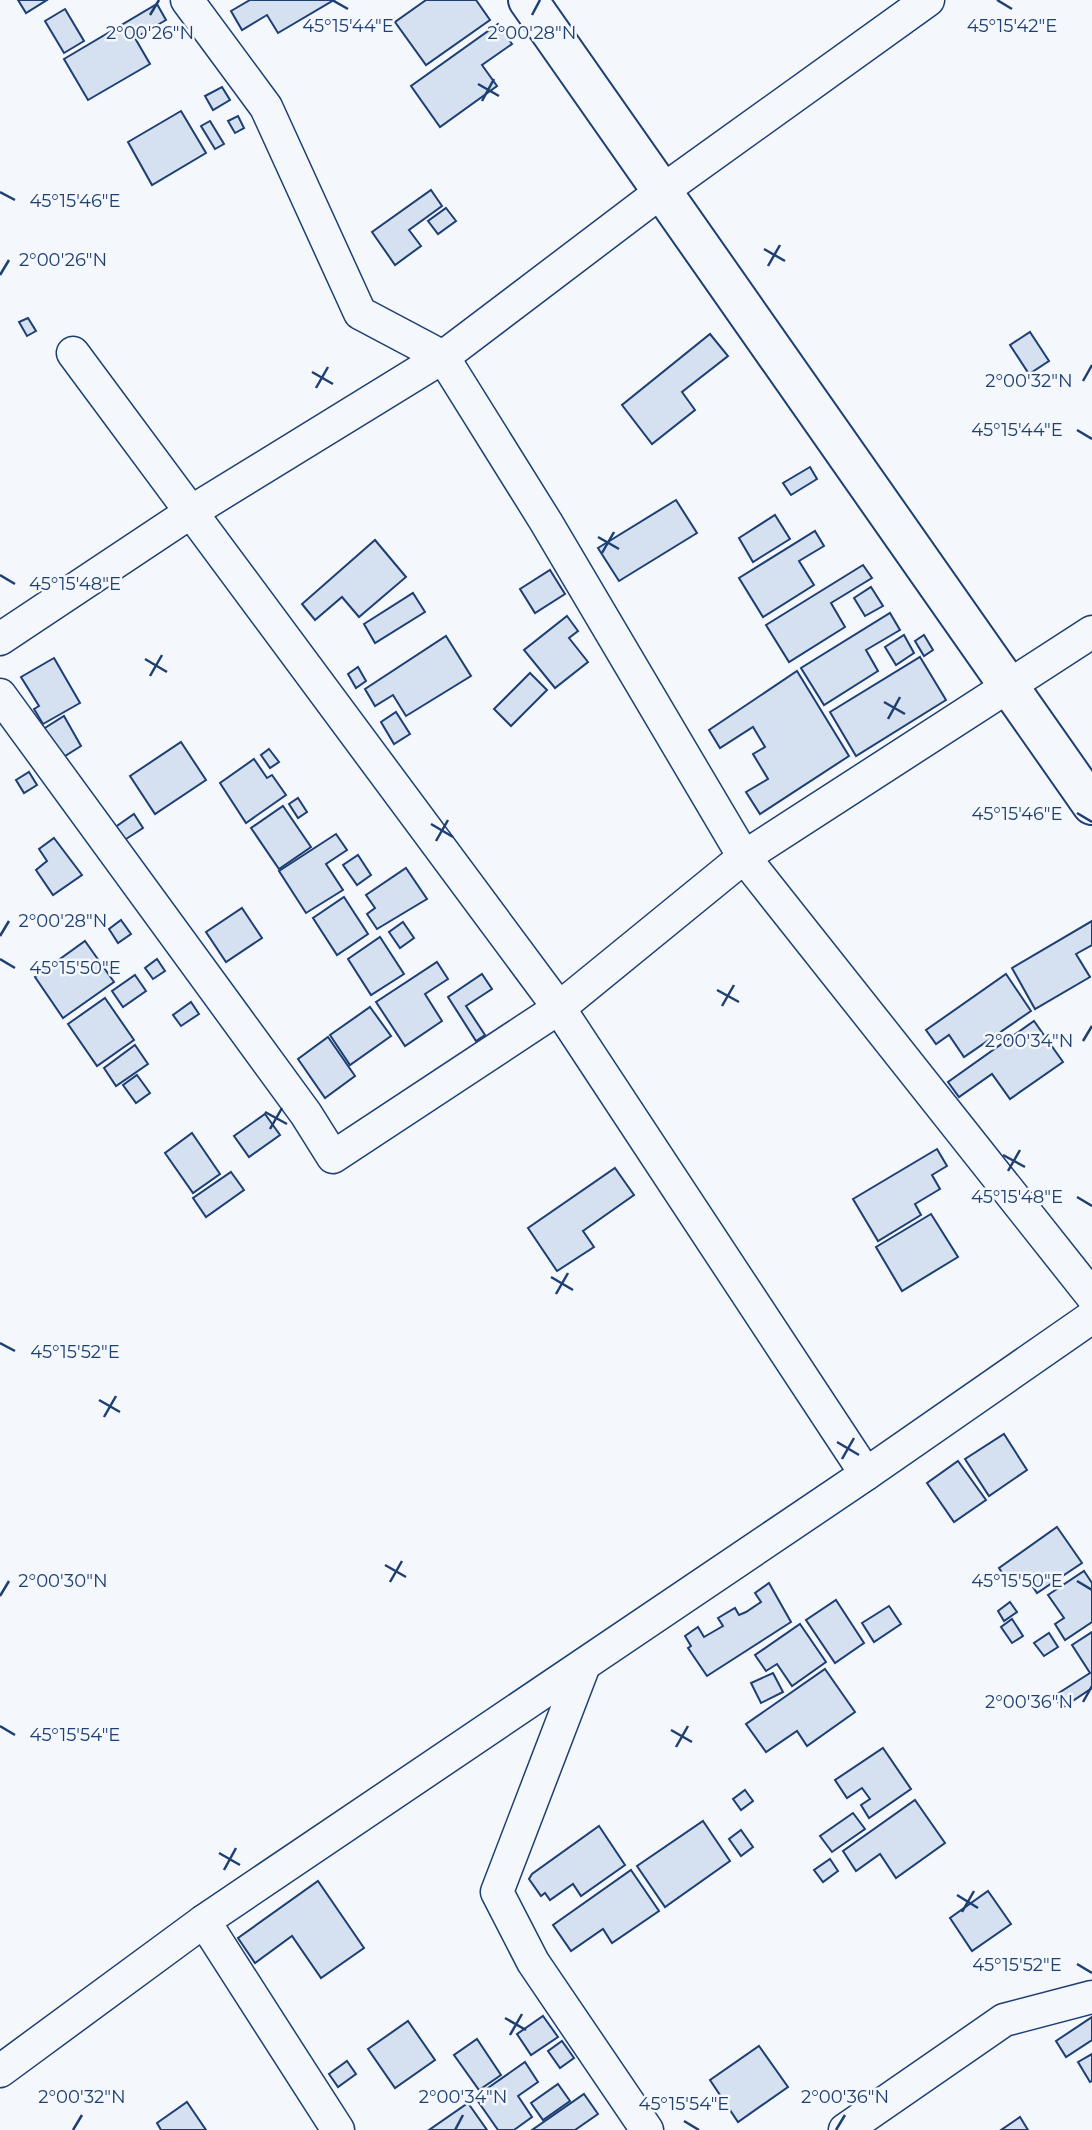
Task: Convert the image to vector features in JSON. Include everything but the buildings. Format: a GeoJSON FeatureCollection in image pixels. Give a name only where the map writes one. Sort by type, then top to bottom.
{"type":"FeatureCollection","features":[{"type":"Feature","properties":{"kind":"street"},"geometry":{"type":"LineString","coordinates":[[187,0],[266,107],[360,313],[443,357],[546,522],[744,857],[1092,1296]]}},
{"type":"Feature","properties":{"kind":"street"},"geometry":{"type":"LineString","coordinates":[[528,0],[1092,805]]}},
{"type":"Feature","properties":{"kind":"street"},"geometry":{"type":"LineString","coordinates":[[0,639],[191,512],[443,357],[662,191],[928,0]]}},
{"type":"Feature","properties":{"kind":"street"},"geometry":{"type":"LineString","coordinates":[[73,353],[559,1007],[866,1475]]}},
{"type":"Feature","properties":{"kind":"street"},"geometry":{"type":"LineString","coordinates":[[0,695],[306,1114],[332,1157],[559,1007],[744,857],[1092,632]]}},
{"type":"Feature","properties":{"kind":"street"},"geometry":{"type":"LineString","coordinates":[[0,2071],[204,1922],[866,1475],[1092,1317]]}},
{"type":"Feature","properties":{"kind":"street"},"geometry":{"type":"LineString","coordinates":[[584,1665],[497,1892],[533,1962],[647,2130]]}},
{"type":"Feature","properties":{"kind":"street"},"geometry":{"type":"LineString","coordinates":[[204,1922],[338,2130]]}},
{"type":"Feature","properties":{"kind":"street"},"geometry":{"type":"LineString","coordinates":[[845,2130],[1004,2020],[1092,1997]]}}]}
